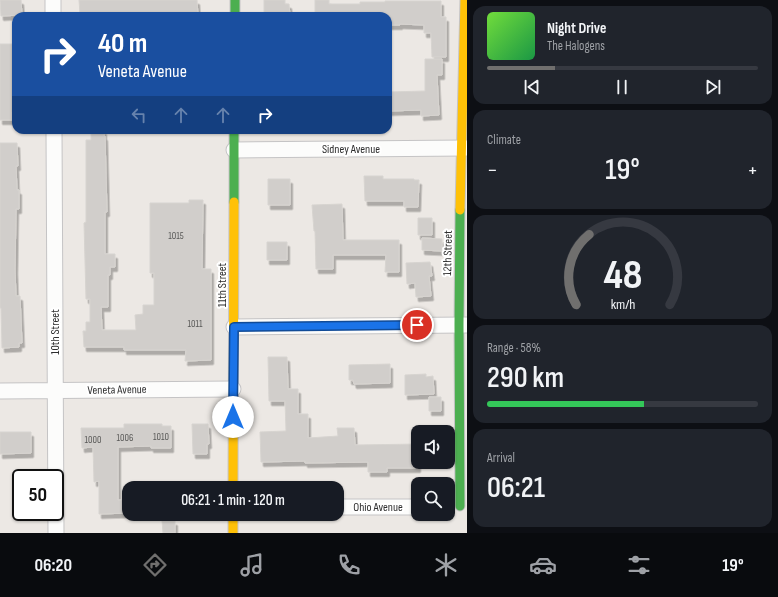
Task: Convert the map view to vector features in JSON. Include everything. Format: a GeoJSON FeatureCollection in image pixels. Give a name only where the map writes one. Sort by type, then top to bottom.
{"type":"FeatureCollection","features":[{"type":"Feature","properties":{"kind":"street"},"geometry":{"type":"LineString","coordinates":[[53,0],[53,12]]}},
{"type":"Feature","properties":{"kind":"street"},"geometry":{"type":"LineString","coordinates":[[235,0],[235,12]]}},
{"type":"Feature","properties":{"kind":"street","name":"12th Street"},"geometry":{"type":"LineString","coordinates":[[458,506],[463,325],[465,0]]}},
{"type":"Feature","properties":{"kind":"street","name":"10th Street"},"geometry":{"type":"LineString","coordinates":[[54,134],[56,533]]}},
{"type":"Feature","properties":{"kind":"street","name":"11th Street"},"geometry":{"type":"LineString","coordinates":[[233,481],[234,134]]}},
{"type":"Feature","properties":{"kind":"street","name":"Sidney Avenue"},"geometry":{"type":"LineString","coordinates":[[234,150],[464,148]]}},
{"type":"Feature","properties":{"kind":"street"},"geometry":{"type":"LineString","coordinates":[[234,327],[463,325]]}},
{"type":"Feature","properties":{"kind":"street","name":"Veneta Avenue"},"geometry":{"type":"LineString","coordinates":[[0,391],[233,389]]}},
{"type":"Feature","properties":{"kind":"street","name":"Ohio Avenue"},"geometry":{"type":"LineString","coordinates":[[344,507],[411,506]]}},
{"type":"Feature","properties":{"kind":"street"},"geometry":{"type":"LineString","coordinates":[[233,521],[233,533]]}},
{"type":"Feature","properties":{"kind":"building"},"geometry":{"type":"Polygon","coordinates":[[[0,0],[21,0],[22,12],[12,12],[12,15],[1,16],[0,0]]]}},
{"type":"Feature","properties":{"kind":"building"},"geometry":{"type":"Polygon","coordinates":[[[79,0],[197,0],[198,12],[80,12],[79,0]]]}},
{"type":"Feature","properties":{"kind":"building"},"geometry":{"type":"Polygon","coordinates":[[[264,0],[285,0],[285,4],[289,4],[290,12],[264,12],[264,0]]]}},
{"type":"Feature","properties":{"kind":"building"},"geometry":{"type":"Polygon","coordinates":[[[315,0],[329,0],[329,4],[360,4],[360,2],[385,1],[441,1],[441,17],[446,17],[446,57],[432,57],[431,33],[424,33],[424,25],[392,25],[392,12],[315,12],[315,0]]]}},
{"type":"Feature","properties":{"kind":"building"},"geometry":{"type":"Polygon","coordinates":[[[0,44],[12,44],[12,120],[0,120],[0,44]]]}},
{"type":"Feature","properties":{"kind":"building"},"geometry":{"type":"Polygon","coordinates":[[[425,59],[442,59],[442,75],[437,75],[439,115],[421,116],[421,110],[392,111],[392,92],[425,91],[425,59]]]}},
{"type":"Feature","properties":{"kind":"building"},"geometry":{"type":"Polygon","coordinates":[[[91,134],[104,134],[105,136],[107,212],[105,212],[105,254],[115,254],[115,267],[110,267],[110,275],[108,275],[108,307],[101,307],[102,330],[136,330],[135,315],[143,314],[143,305],[154,305],[154,273],[150,273],[150,203],[189,203],[189,200],[203,200],[202,269],[211,269],[211,360],[185,361],[186,350],[124,350],[124,347],[84,347],[83,331],[86,331],[86,322],[90,322],[90,299],[86,299],[84,223],[86,222],[86,140],[91,140],[91,134]]]}},
{"type":"Feature","properties":{"kind":"building"},"geometry":{"type":"Polygon","coordinates":[[[0,143],[17,143],[18,166],[16,166],[17,190],[19,190],[19,209],[16,209],[15,270],[16,296],[20,296],[22,343],[19,343],[19,347],[2,348],[0,308],[0,143]]]}},
{"type":"Feature","properties":{"kind":"building"},"geometry":{"type":"Polygon","coordinates":[[[364,176],[383,176],[383,179],[419,180],[418,207],[404,207],[404,201],[365,201],[364,176]]]}},
{"type":"Feature","properties":{"kind":"building"},"geometry":{"type":"Polygon","coordinates":[[[268,179],[290,179],[290,205],[268,205],[268,179]]]}},
{"type":"Feature","properties":{"kind":"building"},"geometry":{"type":"Polygon","coordinates":[[[342,204],[343,240],[399,240],[399,272],[385,272],[386,255],[333,255],[333,269],[316,269],[315,231],[312,205],[342,204]]]}},
{"type":"Feature","properties":{"kind":"building"},"geometry":{"type":"Polygon","coordinates":[[[418,218],[432,218],[432,235],[418,235],[418,218]]]}},
{"type":"Feature","properties":{"kind":"building"},"geometry":{"type":"Polygon","coordinates":[[[422,238],[442,239],[442,251],[422,250],[422,238]]]}},
{"type":"Feature","properties":{"kind":"building"},"geometry":{"type":"Polygon","coordinates":[[[267,242],[287,242],[287,260],[267,260],[267,242]]]}},
{"type":"Feature","properties":{"kind":"building"},"geometry":{"type":"Polygon","coordinates":[[[430,262],[432,276],[429,276],[431,296],[416,297],[415,283],[407,284],[406,263],[430,262]]]}},
{"type":"Feature","properties":{"kind":"building"},"geometry":{"type":"Polygon","coordinates":[[[268,357],[287,357],[288,389],[298,389],[298,414],[308,414],[308,438],[338,436],[337,428],[354,428],[355,445],[411,444],[411,468],[387,468],[387,472],[368,472],[368,462],[261,462],[260,432],[286,431],[285,401],[269,401],[268,357]]]}},
{"type":"Feature","properties":{"kind":"building"},"geometry":{"type":"Polygon","coordinates":[[[390,364],[390,383],[354,384],[353,380],[349,380],[349,365],[390,364]]]}},
{"type":"Feature","properties":{"kind":"building"},"geometry":{"type":"Polygon","coordinates":[[[426,374],[426,377],[433,376],[434,394],[405,395],[405,375],[426,374]]]}},
{"type":"Feature","properties":{"kind":"building"},"geometry":{"type":"Polygon","coordinates":[[[429,397],[441,397],[441,411],[429,411],[429,397]]]}},
{"type":"Feature","properties":{"kind":"building"},"geometry":{"type":"Polygon","coordinates":[[[124,424],[162,424],[162,426],[171,426],[171,448],[151,448],[151,446],[118,447],[118,500],[122,500],[122,513],[99,514],[99,481],[94,482],[93,447],[82,448],[81,428],[124,428],[124,424]]]}},
{"type":"Feature","properties":{"kind":"building"},"geometry":{"type":"Polygon","coordinates":[[[192,424],[208,424],[209,444],[207,444],[207,454],[193,454],[192,424]]]}},
{"type":"Feature","properties":{"kind":"building"},"geometry":{"type":"Polygon","coordinates":[[[0,432],[31,432],[31,453],[0,454],[0,432]]]}},
{"type":"Feature","properties":{"kind":"building"},"geometry":{"type":"Polygon","coordinates":[[[162,521],[175,521],[175,533],[163,533],[162,521]]]}},
{"type":"Feature","properties":{"kind":"traffic: fast"},"geometry":{"type":"LineString","coordinates":[[235,0],[235,12]]}},
{"type":"Feature","properties":{"kind":"traffic: fast"},"geometry":{"type":"LineString","coordinates":[[234,134],[234,202]]}},
{"type":"Feature","properties":{"kind":"traffic: fast"},"geometry":{"type":"LineString","coordinates":[[460,210],[460,506]]}},
{"type":"Feature","properties":{"kind":"traffic: slow"},"geometry":{"type":"LineString","coordinates":[[460,210],[465,0]]}},
{"type":"Feature","properties":{"kind":"traffic: slow"},"geometry":{"type":"LineString","coordinates":[[233,481],[234,202]]}},
{"type":"Feature","properties":{"kind":"traffic: slow"},"geometry":{"type":"LineString","coordinates":[[233,521],[233,533]]}},
{"type":"Feature","properties":{"kind":"route"},"geometry":{"type":"LineString","coordinates":[[233,417],[234,327],[417,325]]}}]}
